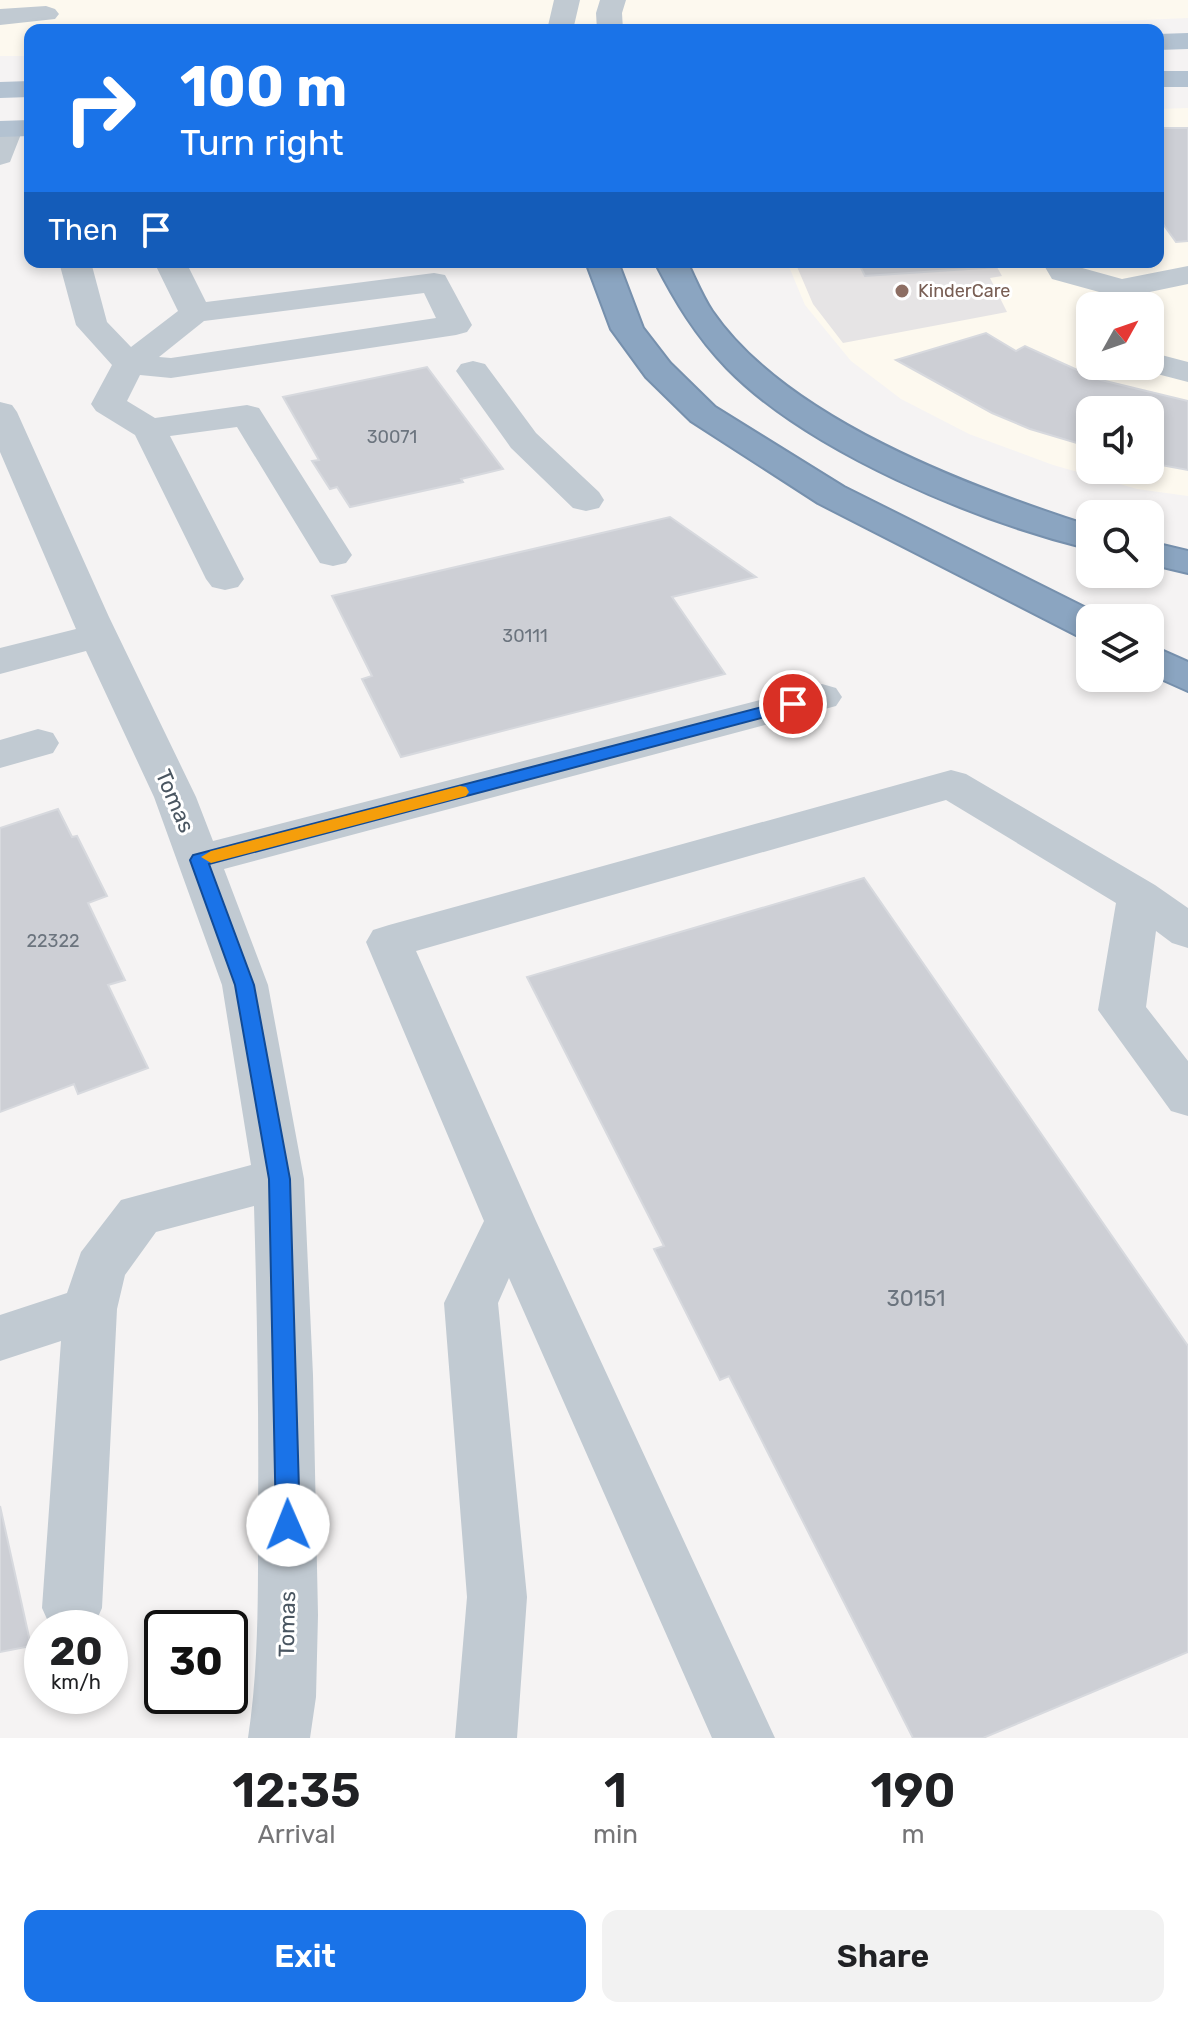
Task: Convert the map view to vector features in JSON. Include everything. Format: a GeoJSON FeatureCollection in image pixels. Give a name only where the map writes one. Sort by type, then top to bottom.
{"type":"FeatureCollection","features":[{"type":"Feature","properties":{"kind":"highway"},"geometry":{"type":"LineString","coordinates":[[604,268],[627,329],[658,370],[703,414],[831,495],[1076,619]]}},
{"type":"Feature","properties":{"kind":"highway"},"geometry":{"type":"LineString","coordinates":[[674,268],[701,321],[739,361],[783,398],[843,436],[903,468],[987,505],[1076,534]]}},
{"type":"Feature","properties":{"kind":"highway"},"geometry":{"type":"LineString","coordinates":[[1164,556],[1188,562]]}},
{"type":"Feature","properties":{"kind":"highway"},"geometry":{"type":"LineString","coordinates":[[1164,665],[1188,678]]}},
{"type":"Feature","properties":{"kind":"main road"},"geometry":{"type":"LineString","coordinates":[[1164,42],[1188,41]]}},
{"type":"Feature","properties":{"kind":"main road"},"geometry":{"type":"LineString","coordinates":[[1164,79],[1188,79]]}},
{"type":"Feature","properties":{"kind":"main road"},"geometry":{"type":"LineString","coordinates":[[0,90],[24,89]]}},
{"type":"Feature","properties":{"kind":"street"},"geometry":{"type":"LineString","coordinates":[[561,24],[567,0]]}},
{"type":"Feature","properties":{"kind":"street"},"geometry":{"type":"LineString","coordinates":[[610,24],[613,0]]}},
{"type":"Feature","properties":{"kind":"street"},"geometry":{"type":"LineString","coordinates":[[0,17],[46,14]]}},
{"type":"Feature","properties":{"kind":"street"},"geometry":{"type":"LineString","coordinates":[[0,156],[13,129]]}},
{"type":"Feature","properties":{"kind":"street"},"geometry":{"type":"LineString","coordinates":[[1129,292],[1183,276],[1164,256]]}},
{"type":"Feature","properties":{"kind":"street"},"geometry":{"type":"LineString","coordinates":[[77,268],[92,325],[129,364],[171,368],[456,325],[434,282],[195,313],[129,364],[108,404],[149,429],[225,579]]}},
{"type":"Feature","properties":{"kind":"street"},"geometry":{"type":"LineString","coordinates":[[173,268],[195,313]]}},
{"type":"Feature","properties":{"kind":"street"},"geometry":{"type":"LineString","coordinates":[[1061,268],[1098,292]]}},
{"type":"Feature","properties":{"kind":"street"},"geometry":{"type":"LineString","coordinates":[[1164,366],[1188,372]]}},
{"type":"Feature","properties":{"kind":"street"},"geometry":{"type":"LineString","coordinates":[[473,371],[515,433],[547,468],[586,500]]}},
{"type":"Feature","properties":{"kind":"street","name":"Tomas"},"geometry":{"type":"LineString","coordinates":[[0,412],[175,797],[245,985],[279,1179],[286,1375],[288,1615],[285,1697],[279,1738]]}},
{"type":"Feature","properties":{"kind":"street"},"geometry":{"type":"LineString","coordinates":[[149,429],[247,415],[333,555]]}},
{"type":"Feature","properties":{"kind":"street"},"geometry":{"type":"LineString","coordinates":[[0,661],[99,635]]}},
{"type":"Feature","properties":{"kind":"street"},"geometry":{"type":"LineString","coordinates":[[199,860],[822,697]]}},
{"type":"Feature","properties":{"kind":"street"},"geometry":{"type":"LineString","coordinates":[[744,1738],[510,1221],[389,942],[951,784],[1139,896],[1188,931]]}},
{"type":"Feature","properties":{"kind":"street"},"geometry":{"type":"LineString","coordinates":[[1139,896],[1122,1010],[1188,1097]]}},
{"type":"Feature","properties":{"kind":"street"},"geometry":{"type":"LineString","coordinates":[[72,1608],[90,1309],[100,1268],[139,1215],[279,1179]]}},
{"type":"Feature","properties":{"kind":"street"},"geometry":{"type":"LineString","coordinates":[[486,1738],[497,1597],[471,1303],[510,1221]]}},
{"type":"Feature","properties":{"kind":"street"},"geometry":{"type":"LineString","coordinates":[[0,1338],[90,1309]]}},
{"type":"Feature","properties":{"kind":"shaded area"},"geometry":{"type":"Polygon","coordinates":[[[0,0],[1188,0],[1188,18],[1050,24],[24,24],[24,56],[0,56],[0,0]]]}},
{"type":"Feature","properties":{"kind":"shaded area"},"geometry":{"type":"Polygon","coordinates":[[[1188,108],[1188,496],[1120,484],[1164,484],[1164,396],[1076,396],[1076,472],[969,434],[901,399],[851,361],[805,305],[790,268],[1164,268],[1164,109],[1188,108]]]}},
{"type":"Feature","properties":{"kind":"shaded area","name":"KinderCare"},"geometry":{"type":"Polygon","coordinates":[[[798,268],[997,268],[1002,276],[990,278],[1007,312],[843,343],[813,304],[798,268]]]}},
{"type":"Feature","properties":{"kind":"building"},"geometry":{"type":"Polygon","coordinates":[[[1164,128],[1188,128],[1188,241],[1176,242],[1164,225],[1164,128]]]}},
{"type":"Feature","properties":{"kind":"building"},"geometry":{"type":"Polygon","coordinates":[[[861,268],[982,268],[865,276],[861,268]]]}},
{"type":"Feature","properties":{"kind":"building"},"geometry":{"type":"Polygon","coordinates":[[[986,333],[1016,351],[1025,346],[1076,369],[1076,380],[1101,380],[1188,401],[1188,470],[1164,466],[1164,396],[1076,396],[1076,443],[992,413],[896,360],[986,333]]]}},
{"type":"Feature","properties":{"kind":"building"},"geometry":{"type":"Polygon","coordinates":[[[427,367],[503,469],[461,479],[463,482],[350,507],[337,487],[330,489],[312,461],[319,460],[283,397],[427,367]]]}},
{"type":"Feature","properties":{"kind":"building"},"geometry":{"type":"Polygon","coordinates":[[[670,517],[756,577],[672,597],[725,674],[401,757],[362,679],[372,676],[332,596],[670,517]]]}},
{"type":"Feature","properties":{"kind":"building"},"geometry":{"type":"Polygon","coordinates":[[[58,809],[72,837],[77,836],[107,896],[88,903],[125,980],[108,985],[148,1068],[78,1094],[74,1084],[0,1112],[0,828],[58,809]]]}},
{"type":"Feature","properties":{"kind":"building"},"geometry":{"type":"Polygon","coordinates":[[[864,878],[1188,1346],[1188,1652],[983,1738],[913,1738],[729,1376],[720,1380],[654,1249],[664,1246],[527,977],[864,878]]]}},
{"type":"Feature","properties":{"kind":"building"},"geometry":{"type":"Polygon","coordinates":[[[0,1506],[24,1614],[24,1647],[0,1652],[0,1506]]]}},
{"type":"Feature","properties":{"kind":"slow traffic"},"geometry":{"type":"LineString","coordinates":[[211,857],[460,792]]}},
{"type":"Feature","properties":{"kind":"place","name":"KinderCare"},"geometry":{"type":"Point","coordinates":[902,291]}},
{"type":"Feature","properties":{"kind":"route"},"geometry":{"type":"LineString","coordinates":[[288,1525],[279,1179],[245,985],[199,860],[793,704]]}}]}
